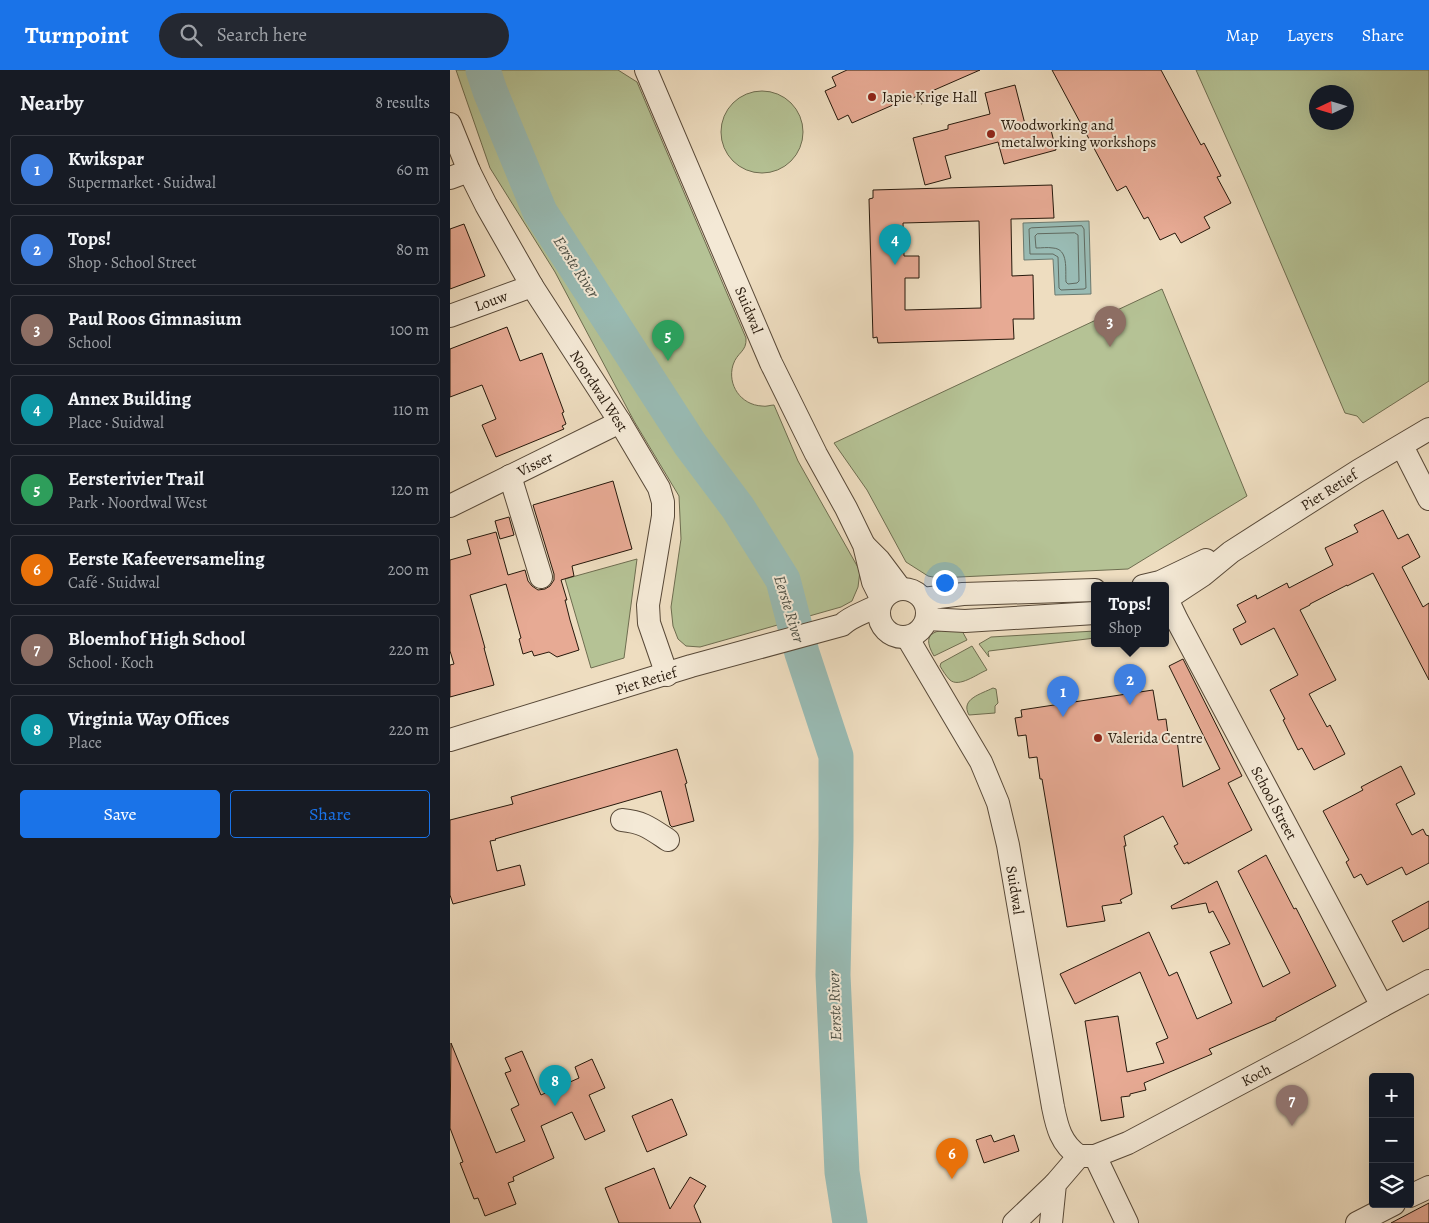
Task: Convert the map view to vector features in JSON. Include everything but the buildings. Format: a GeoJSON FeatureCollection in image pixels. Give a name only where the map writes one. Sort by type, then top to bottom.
{"type":"FeatureCollection","features":[{"type":"Feature","properties":{"kind":"street","name":"Suidwal"},"geometry":{"type":"LineString","coordinates":[[646,70],[771,363],[864,545],[879,560],[887,598]]}},
{"type":"Feature","properties":{"kind":"street","name":"Noordwal West"},"geometry":{"type":"LineString","coordinates":[[450,124],[460,174],[486,205],[532,286],[620,422],[659,488],[663,502],[663,516],[648,605],[649,623],[666,675]]}},
{"type":"Feature","properties":{"kind":"street","name":"Louw"},"geometry":{"type":"LineString","coordinates":[[450,316],[532,286]]}},
{"type":"Feature","properties":{"kind":"street","name":"Visser"},"geometry":{"type":"LineString","coordinates":[[450,506],[620,422]]}},
{"type":"Feature","properties":{"kind":"street","name":"Piet Retief"},"geometry":{"type":"LineString","coordinates":[[1169,588],[1203,575],[1231,552],[1358,471],[1429,429]]}},
{"type":"Feature","properties":{"kind":"street"},"geometry":{"type":"LineString","coordinates":[[1402,446],[1429,499]]}},
{"type":"Feature","properties":{"kind":"street"},"geometry":{"type":"LineString","coordinates":[[510,476],[541,577]]}},
{"type":"Feature","properties":{"kind":"street"},"geometry":{"type":"LineString","coordinates":[[913,590],[919,594],[925,609],[922,628],[916,634],[898,637],[890,634],[884,628],[878,612],[887,598],[913,590]]}},
{"type":"Feature","properties":{"kind":"street"},"geometry":{"type":"LineString","coordinates":[[925,609],[963,594],[1091,590]]}},
{"type":"Feature","properties":{"kind":"street","name":"Piet Retief"},"geometry":{"type":"LineString","coordinates":[[450,740],[691,666],[842,625],[847,620],[870,611],[887,598]]}},
{"type":"Feature","properties":{"kind":"street","name":"School Street"},"geometry":{"type":"LineString","coordinates":[[1169,608],[1382,1006]]}},
{"type":"Feature","properties":{"kind":"street"},"geometry":{"type":"LineString","coordinates":[[925,609],[965,620],[1091,614]]}},
{"type":"Feature","properties":{"kind":"street","name":"Piet Retief"},"geometry":{"type":"LineString","coordinates":[[842,625],[846,627],[884,628]]}},
{"type":"Feature","properties":{"kind":"street","name":"Suidwal"},"geometry":{"type":"LineString","coordinates":[[907,637],[981,762],[998,803],[1008,846],[1057,1127],[1070,1150],[1087,1156],[1127,1223]]}},
{"type":"Feature","properties":{"kind":"street"},"geometry":{"type":"LineString","coordinates":[[622,820],[635,821],[647,825],[668,840]]}},
{"type":"Feature","properties":{"kind":"street","name":"Koch"},"geometry":{"type":"LineString","coordinates":[[1087,1156],[1128,1143],[1429,982]]}},
{"type":"Feature","properties":{"kind":"street"},"geometry":{"type":"LineString","coordinates":[[1014,1223],[1087,1156]]}},
{"type":"Feature","properties":{"kind":"street"},"geometry":{"type":"LineString","coordinates":[[1051,1223],[1055,1184]]}},
{"type":"Feature","properties":{"kind":"street"},"geometry":{"type":"LineString","coordinates":[[1414,1194],[1429,1187]]}},
{"type":"Feature","properties":{"kind":"street"},"geometry":{"type":"LineString","coordinates":[[1357,1223],[1386,1208]]}},
{"type":"Feature","properties":{"kind":"green space"},"geometry":{"type":"Polygon","coordinates":[[[456,70],[618,70],[637,82],[746,338],[745,346],[733,365],[732,380],[734,386],[742,398],[754,405],[774,405],[798,461],[860,571],[858,587],[852,601],[841,607],[700,647],[686,646],[678,639],[673,626],[671,607],[681,539],[679,496],[634,421],[555,272],[490,168],[456,70]]]}},
{"type":"Feature","properties":{"kind":"green space"},"geometry":{"type":"Polygon","coordinates":[[[1196,70],[1429,70],[1429,381],[1363,423],[1357,416],[1345,413],[1196,70]]]}},
{"type":"Feature","properties":{"kind":"green space"},"geometry":{"type":"Polygon","coordinates":[[[762,91],[778,94],[791,103],[800,116],[803,132],[800,148],[791,161],[778,170],[762,173],[746,170],[733,161],[724,148],[721,132],[724,116],[733,103],[746,94],[762,91]]]}},
{"type":"Feature","properties":{"kind":"green space"},"geometry":{"type":"Polygon","coordinates":[[[1162,289],[1247,496],[1128,569],[938,578],[928,576],[906,562],[867,490],[834,443],[1162,289]]]}},
{"type":"Feature","properties":{"kind":"green space"},"geometry":{"type":"Polygon","coordinates":[[[637,559],[624,658],[591,668],[565,579],[637,559]]]}},
{"type":"Feature","properties":{"kind":"green space"},"geometry":{"type":"Polygon","coordinates":[[[961,629],[967,640],[934,656],[930,647],[930,636],[939,631],[961,629]]]}},
{"type":"Feature","properties":{"kind":"green space"},"geometry":{"type":"Polygon","coordinates":[[[1091,631],[1091,638],[989,651],[989,657],[979,644],[991,637],[1091,631]]]}},
{"type":"Feature","properties":{"kind":"green space"},"geometry":{"type":"Polygon","coordinates":[[[972,646],[987,670],[968,680],[954,682],[950,680],[940,666],[941,663],[972,646]]]}},
{"type":"Feature","properties":{"kind":"green space"},"geometry":{"type":"Polygon","coordinates":[[[993,688],[996,689],[998,703],[995,706],[995,713],[969,715],[967,705],[969,701],[993,688]]]}},
{"type":"Feature","properties":{"kind":"water"},"geometry":{"type":"Polygon","coordinates":[[[1089,221],[1091,294],[1055,295],[1053,259],[1024,260],[1023,223],[1089,221]]]}},
{"type":"Feature","properties":{"kind":"waterway","name":"Eerste River"},"geometry":{"type":"LineString","coordinates":[[483,70],[540,212],[690,444],[738,508],[783,580],[802,653],[836,756],[833,975],[842,1172],[850,1223]]}},
{"type":"Feature","properties":{"kind":"place","name":"Japie Krige Hall"},"geometry":{"type":"Point","coordinates":[872,97]}},
{"type":"Feature","properties":{"kind":"place","name":"Woodworking and metalworking workshops"},"geometry":{"type":"Point","coordinates":[991,134]}},
{"type":"Feature","properties":{"kind":"place","name":"Annex Building"},"geometry":{"type":"Point","coordinates":[895,265]}},
{"type":"Feature","properties":{"kind":"place","name":"Paul Roos Gimnasium"},"geometry":{"type":"Point","coordinates":[1110,347]}},
{"type":"Feature","properties":{"kind":"place","name":"Eersterivier Trail"},"geometry":{"type":"Point","coordinates":[668,361]}},
{"type":"Feature","properties":{"kind":"place","name":"Tops!"},"geometry":{"type":"Point","coordinates":[1130,705]}},
{"type":"Feature","properties":{"kind":"place","name":"Kwikspar"},"geometry":{"type":"Point","coordinates":[1063,717]}},
{"type":"Feature","properties":{"kind":"place","name":"Valerida Centre"},"geometry":{"type":"Point","coordinates":[1098,738]}},
{"type":"Feature","properties":{"kind":"place","name":"Virginia Way Offices"},"geometry":{"type":"Point","coordinates":[555,1106]}},
{"type":"Feature","properties":{"kind":"place","name":"Bloemhof High School"},"geometry":{"type":"Point","coordinates":[1292,1126]}},
{"type":"Feature","properties":{"kind":"place","name":"Eerste Kafeeversameling"},"geometry":{"type":"Point","coordinates":[952,1179]}}]}
